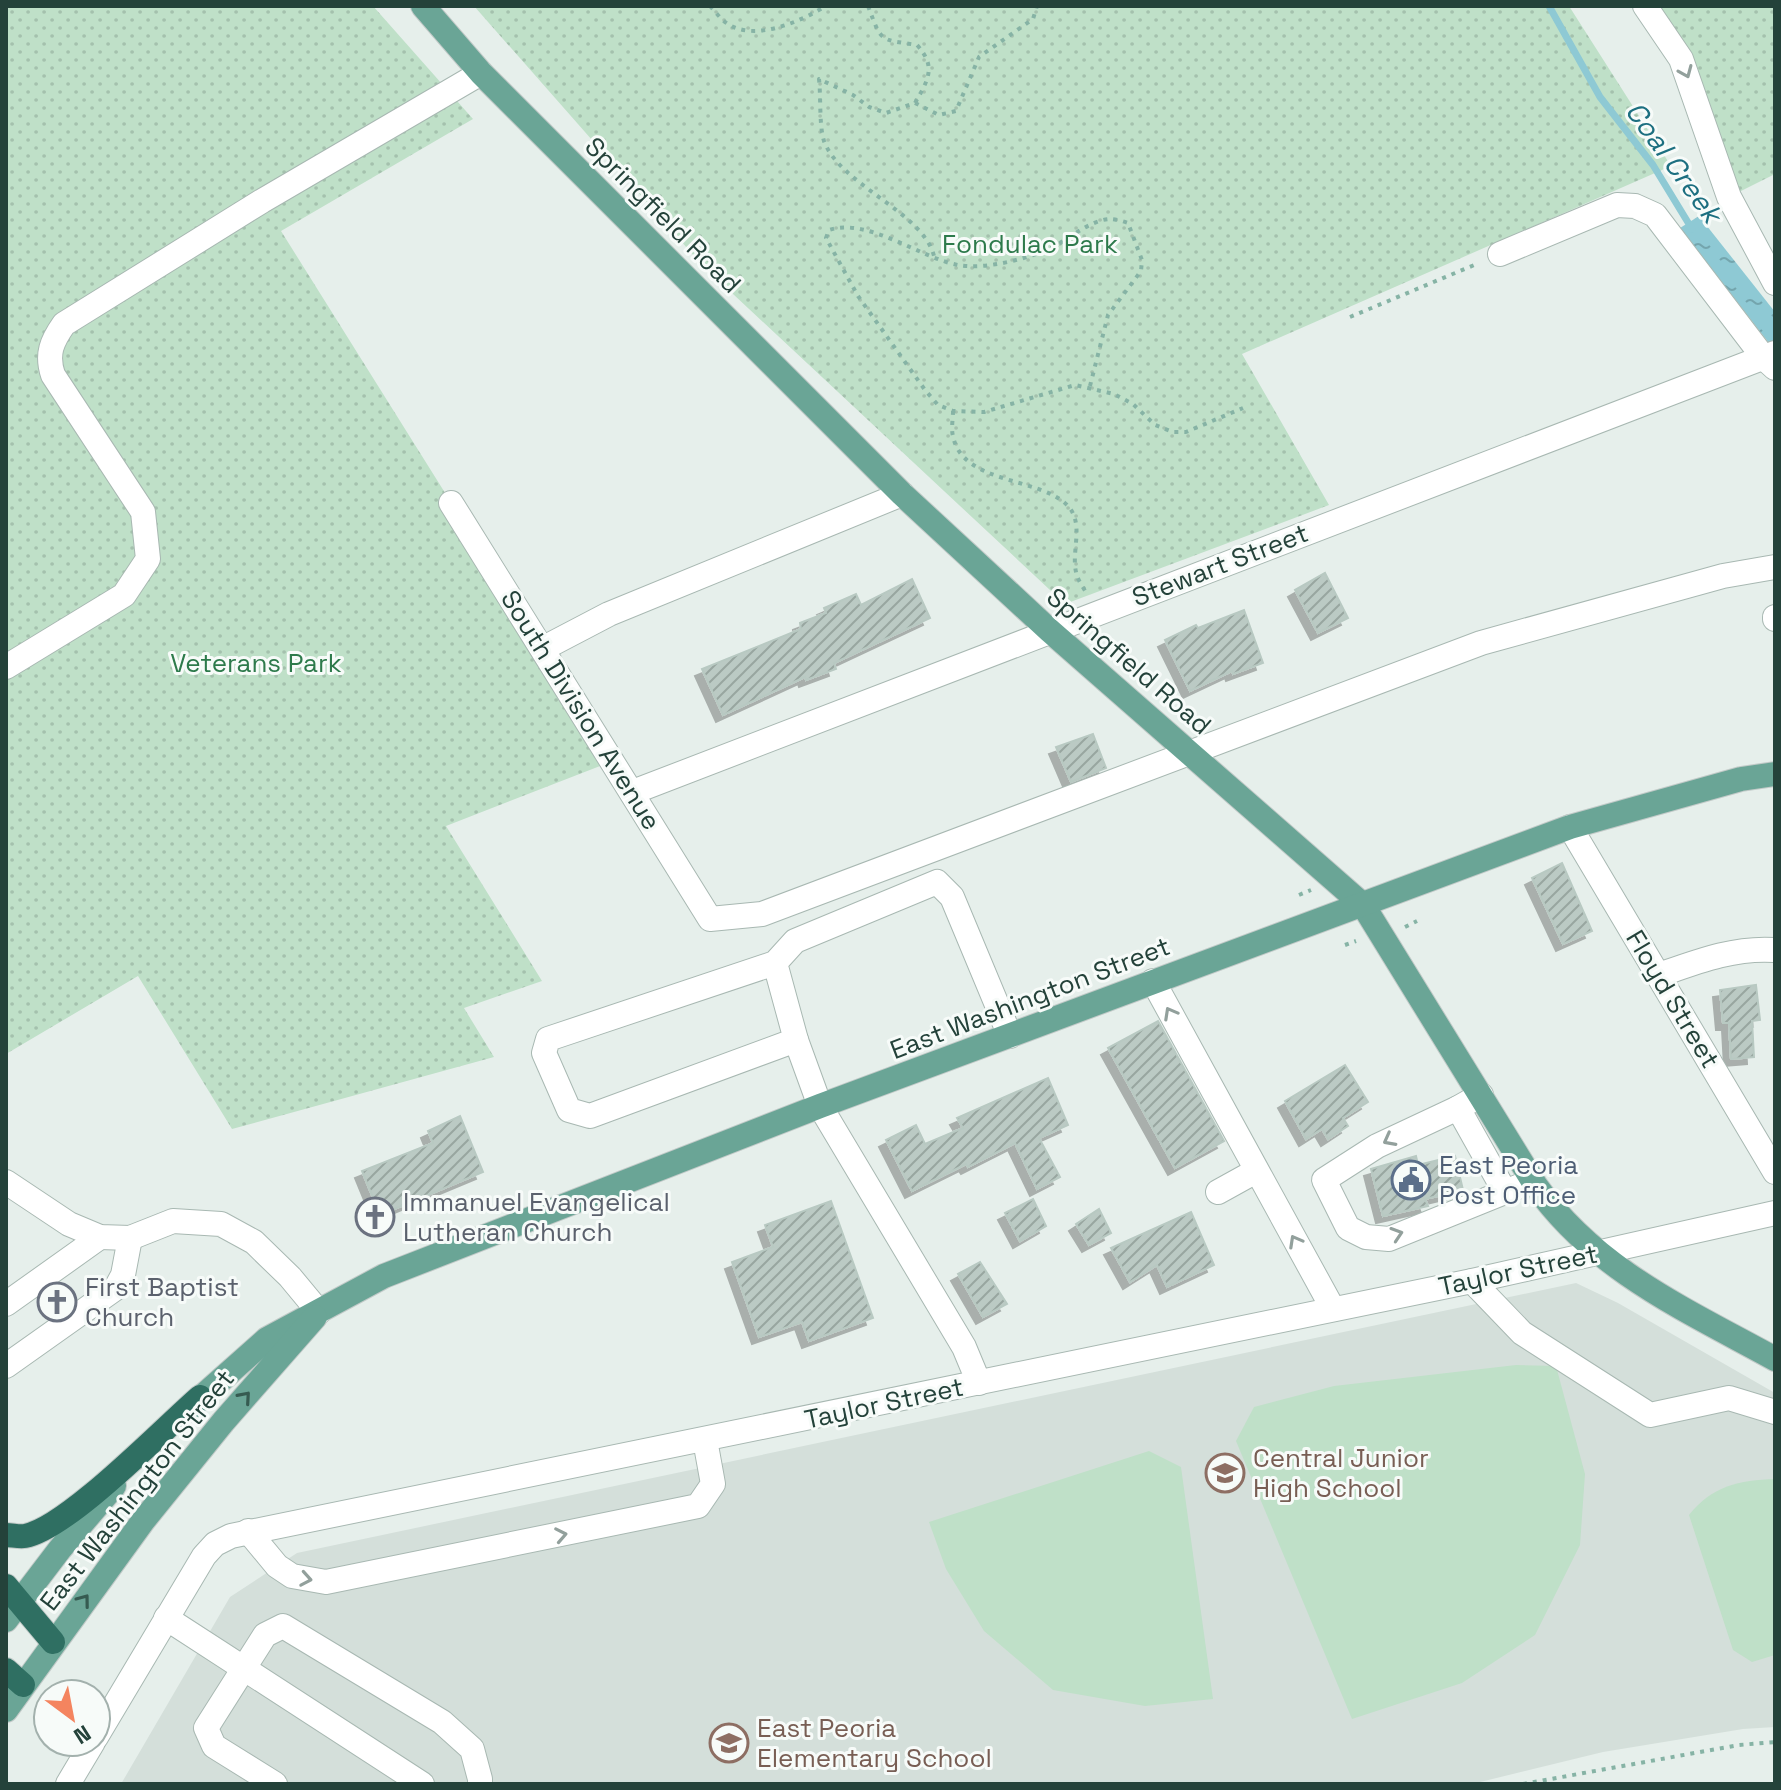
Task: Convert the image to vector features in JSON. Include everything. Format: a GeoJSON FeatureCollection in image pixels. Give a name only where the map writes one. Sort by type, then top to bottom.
{"type":"FeatureCollection","features":[{"type":"Feature","properties":{"kind":"highway"},"geometry":{"type":"LineString","coordinates":[[6,1535],[24,1536],[52,1524],[95,1491],[200,1397]]}},
{"type":"Feature","properties":{"kind":"highway"},"geometry":{"type":"LineString","coordinates":[[10,1603],[53,1642]]}},
{"type":"Feature","properties":{"kind":"main road","name":"Springfield Road"},"geometry":{"type":"LineString","coordinates":[[423,6],[481,73],[902,494],[1049,630],[1363,905],[1558,1215],[1615,1268],[1775,1359]]}},
{"type":"Feature","properties":{"kind":"main road","name":"East Washington Street"},"geometry":{"type":"LineString","coordinates":[[10,1603],[105,1496],[200,1397],[284,1327],[319,1312],[384,1276],[820,1106],[1570,827],[1741,779],[1775,774]]}},
{"type":"Feature","properties":{"kind":"main road","name":"East Washington Street"},"geometry":{"type":"LineString","coordinates":[[6,1710],[14,1677],[53,1642],[143,1521],[223,1422],[319,1312]]}},
{"type":"Feature","properties":{"kind":"street"},"geometry":{"type":"LineString","coordinates":[[1645,6],[1681,59],[1729,197],[1775,283]]}},
{"type":"Feature","properties":{"kind":"street"},"geometry":{"type":"LineString","coordinates":[[6,667],[124,595],[148,559],[143,512],[53,375],[48,360],[52,341],[64,324],[262,201],[481,73]]}},
{"type":"Feature","properties":{"kind":"street"},"geometry":{"type":"LineString","coordinates":[[1500,254],[1617,205],[1635,206],[1655,215],[1771,360]]}},
{"type":"Feature","properties":{"kind":"street","name":"Stewart Street"},"geometry":{"type":"LineString","coordinates":[[633,792],[1049,630],[1771,360]]}},
{"type":"Feature","properties":{"kind":"street"},"geometry":{"type":"LineString","coordinates":[[544,648],[609,614],[902,494]]}},
{"type":"Feature","properties":{"kind":"street","name":"South Division Avenue"},"geometry":{"type":"LineString","coordinates":[[451,503],[710,919],[762,914],[1191,753]]}},
{"type":"Feature","properties":{"kind":"street"},"geometry":{"type":"LineString","coordinates":[[1191,753],[1481,643],[1723,576],[1775,567]]}},
{"type":"Feature","properties":{"kind":"street","name":"Floyd Street"},"geometry":{"type":"LineString","coordinates":[[1570,827],[1775,1172]]}},
{"type":"Feature","properties":{"kind":"street"},"geometry":{"type":"LineString","coordinates":[[796,1040],[590,1116],[569,1110],[544,1053],[548,1039],[775,963],[795,941],[937,882],[952,897],[1010,1036]]}},
{"type":"Feature","properties":{"kind":"street"},"geometry":{"type":"LineString","coordinates":[[1659,975],[1711,957],[1740,951],[1775,950]]}},
{"type":"Feature","properties":{"kind":"street"},"geometry":{"type":"LineString","coordinates":[[775,963],[796,1040],[820,1106],[964,1347],[979,1383]]}},
{"type":"Feature","properties":{"kind":"street"},"geometry":{"type":"LineString","coordinates":[[1153,981],[1333,1309]]}},
{"type":"Feature","properties":{"kind":"street"},"geometry":{"type":"LineString","coordinates":[[1481,1095],[1377,1146],[1324,1180],[1348,1228],[1366,1237],[1389,1239],[1534,1181]]}},
{"type":"Feature","properties":{"kind":"street"},"geometry":{"type":"LineString","coordinates":[[1458,1108],[1505,1192]]}},
{"type":"Feature","properties":{"kind":"street"},"geometry":{"type":"LineString","coordinates":[[1218,1192],[1256,1171]]}},
{"type":"Feature","properties":{"kind":"street"},"geometry":{"type":"LineString","coordinates":[[6,1182],[69,1224],[100,1237],[130,1238],[173,1221],[221,1224],[254,1242],[290,1277],[319,1312]]}},
{"type":"Feature","properties":{"kind":"street","name":"Taylor Street"},"geometry":{"type":"LineString","coordinates":[[112,1711],[204,1556],[215,1544],[248,1531],[1472,1281],[1775,1213]]}},
{"type":"Feature","properties":{"kind":"street"},"geometry":{"type":"LineString","coordinates":[[6,1304],[100,1237]]}},
{"type":"Feature","properties":{"kind":"street"},"geometry":{"type":"LineString","coordinates":[[6,1366],[116,1288],[123,1275],[130,1238]]}},
{"type":"Feature","properties":{"kind":"street"},"geometry":{"type":"LineString","coordinates":[[1472,1281],[1522,1333],[1650,1415],[1729,1398],[1775,1412]]}},
{"type":"Feature","properties":{"kind":"street"},"geometry":{"type":"LineString","coordinates":[[248,1531],[277,1566],[292,1576],[326,1582],[698,1506],[713,1484],[705,1440]]}},
{"type":"Feature","properties":{"kind":"street"},"geometry":{"type":"LineString","coordinates":[[166,1618],[422,1784]]}},
{"type":"Feature","properties":{"kind":"street"},"geometry":{"type":"LineString","coordinates":[[275,1784],[214,1746],[206,1728],[265,1635],[283,1626],[442,1722],[472,1749],[480,1784]]}},
{"type":"Feature","properties":{"kind":"street","name":"Taylor Street"},"geometry":{"type":"LineString","coordinates":[[68,1784],[84,1758]]}},
{"type":"Feature","properties":{"kind":"path"},"geometry":{"type":"LineString","coordinates":[[710,6],[725,23],[738,29],[758,31],[790,23],[826,6]]}},
{"type":"Feature","properties":{"kind":"path"},"geometry":{"type":"LineString","coordinates":[[868,6],[878,34],[886,42],[917,45],[926,55],[930,70],[915,103]]}},
{"type":"Feature","properties":{"kind":"path"},"geometry":{"type":"LineString","coordinates":[[934,257],[932,248],[918,230],[834,157],[824,140],[819,79],[886,113],[915,103],[939,115],[956,111],[979,57],[1033,19],[1037,6]]}},
{"type":"Feature","properties":{"kind":"path"},"geometry":{"type":"LineString","coordinates":[[1090,386],[1108,315],[1141,271],[1142,260],[1128,223],[1110,219],[1097,223],[1047,250],[1002,264],[960,266],[861,230],[829,230],[826,238],[858,296],[938,405],[953,411],[984,412],[1075,385],[1090,386],[1133,404],[1155,425],[1173,432],[1186,432],[1243,408]]}},
{"type":"Feature","properties":{"kind":"path"},"geometry":{"type":"LineString","coordinates":[[1350,317],[1500,254]]}},
{"type":"Feature","properties":{"kind":"path"},"geometry":{"type":"LineString","coordinates":[[953,411],[953,438],[963,456],[984,472],[1053,496],[1068,506],[1076,521],[1076,572],[1089,600]]}},
{"type":"Feature","properties":{"kind":"path"},"geometry":{"type":"LineString","coordinates":[[1399,930],[1417,921]]}},
{"type":"Feature","properties":{"kind":"path"},"geometry":{"type":"LineString","coordinates":[[1523,1784],[1739,1745],[1775,1742]]}},
{"type":"Feature","properties":{"kind":"shaded area","name":"Central Junior High School"},"geometry":{"type":"Polygon","coordinates":[[[1576,1283],[1618,1303],[1775,1393],[1775,1727],[1743,1729],[1603,1752],[1472,1784],[121,1784],[230,1597],[297,1553],[1576,1283]]]}},
{"type":"Feature","properties":{"kind":"green space","name":"Veterans Park"},"geometry":{"type":"Polygon","coordinates":[[[6,6],[373,6],[473,119],[281,231],[613,761],[446,826],[542,981],[464,1008],[494,1057],[232,1129],[138,976],[6,1054],[6,6]]]}},
{"type":"Feature","properties":{"kind":"green space","name":"Fondulac Park"},"geometry":{"type":"Polygon","coordinates":[[[474,6],[1569,6],[1671,166],[1242,354],[1329,505],[1065,604],[702,265],[474,6]]]}},
{"type":"Feature","properties":{"kind":"green space"},"geometry":{"type":"Polygon","coordinates":[[[1644,6],[1775,6],[1775,174],[1729,197],[1644,6]]]}},
{"type":"Feature","properties":{"kind":"green space"},"geometry":{"type":"Polygon","coordinates":[[[1516,1365],[1556,1366],[1585,1474],[1580,1545],[1535,1635],[1462,1683],[1352,1719],[1236,1441],[1254,1407],[1334,1386],[1516,1365]]]}},
{"type":"Feature","properties":{"kind":"green space"},"geometry":{"type":"Polygon","coordinates":[[[1149,1451],[1181,1467],[1213,1699],[1145,1706],[1053,1690],[984,1631],[946,1569],[929,1522],[1149,1451]]]}},
{"type":"Feature","properties":{"kind":"green space"},"geometry":{"type":"Polygon","coordinates":[[[1775,1479],[1775,1655],[1752,1662],[1733,1650],[1689,1515],[1707,1497],[1727,1486],[1775,1479]]]}},
{"type":"Feature","properties":{"kind":"water"},"geometry":{"type":"Polygon","coordinates":[[[1699,216],[1775,312],[1775,351],[1680,228],[1699,216]]]}},
{"type":"Feature","properties":{"kind":"building"},"geometry":{"type":"Polygon","coordinates":[[[1325,573],[1348,618],[1318,633],[1295,590],[1325,573]]]}},
{"type":"Feature","properties":{"kind":"building"},"geometry":{"type":"Polygon","coordinates":[[[912,579],[930,618],[834,663],[836,669],[806,680],[805,677],[723,715],[702,669],[801,629],[800,623],[826,613],[824,608],[856,594],[861,605],[912,579]]]}},
{"type":"Feature","properties":{"kind":"building"},"geometry":{"type":"Polygon","coordinates":[[[1244,610],[1263,663],[1233,674],[1232,671],[1190,691],[1165,640],[1196,625],[1198,628],[1244,610]]]}},
{"type":"Feature","properties":{"kind":"building"},"geometry":{"type":"Polygon","coordinates":[[[1093,734],[1106,768],[1071,782],[1056,747],[1093,734]]]}},
{"type":"Feature","properties":{"kind":"building"},"geometry":{"type":"Polygon","coordinates":[[[1562,863],[1592,931],[1563,944],[1532,878],[1562,863]]]}},
{"type":"Feature","properties":{"kind":"building"},"geometry":{"type":"Polygon","coordinates":[[[1756,985],[1760,1020],[1752,1021],[1754,1057],[1731,1059],[1729,1023],[1723,1023],[1720,990],[1756,985]]]}},
{"type":"Feature","properties":{"kind":"building"},"geometry":{"type":"Polygon","coordinates":[[[1158,1021],[1224,1141],[1175,1168],[1108,1048],[1158,1021]]]}},
{"type":"Feature","properties":{"kind":"building"},"geometry":{"type":"Polygon","coordinates":[[[1345,1065],[1368,1102],[1343,1118],[1348,1126],[1328,1139],[1322,1129],[1306,1139],[1285,1101],[1345,1065]]]}},
{"type":"Feature","properties":{"kind":"building"},"geometry":{"type":"Polygon","coordinates":[[[1048,1078],[1068,1125],[1039,1138],[1060,1177],[1037,1189],[1015,1143],[912,1191],[886,1140],[916,1125],[925,1144],[963,1128],[957,1118],[1048,1078]]]}},
{"type":"Feature","properties":{"kind":"building"},"geometry":{"type":"Polygon","coordinates":[[[460,1116],[483,1172],[380,1215],[362,1171],[433,1143],[428,1131],[460,1116]]]}},
{"type":"Feature","properties":{"kind":"building"},"geometry":{"type":"Polygon","coordinates":[[[1416,1156],[1418,1165],[1455,1156],[1463,1190],[1425,1199],[1428,1206],[1383,1216],[1371,1169],[1416,1156]]]}},
{"type":"Feature","properties":{"kind":"building"},"geometry":{"type":"Polygon","coordinates":[[[1033,1199],[1046,1226],[1020,1241],[1005,1213],[1033,1199]]]}},
{"type":"Feature","properties":{"kind":"building"},"geometry":{"type":"Polygon","coordinates":[[[831,1201],[873,1318],[809,1341],[802,1322],[759,1337],[732,1262],[773,1247],[765,1225],[831,1201]]]}},
{"type":"Feature","properties":{"kind":"building"},"geometry":{"type":"Polygon","coordinates":[[[1099,1209],[1111,1233],[1089,1245],[1076,1224],[1099,1209]]]}},
{"type":"Feature","properties":{"kind":"building"},"geometry":{"type":"Polygon","coordinates":[[[1191,1212],[1214,1265],[1167,1287],[1157,1265],[1130,1282],[1111,1248],[1191,1212]]]}},
{"type":"Feature","properties":{"kind":"building"},"geometry":{"type":"Polygon","coordinates":[[[980,1262],[1007,1304],[983,1317],[958,1274],[980,1262]]]}},
{"type":"Feature","properties":{"kind":"waterway","name":"Coal Creek"},"geometry":{"type":"LineString","coordinates":[[1549,6],[1600,97],[1653,165],[1692,229]]}},
{"type":"Feature","properties":{"kind":"place","name":"East Peoria Post Office"},"geometry":{"type":"Point","coordinates":[1411,1180]}},
{"type":"Feature","properties":{"kind":"place","name":"Immanuel Evangelical Lutheran Church"},"geometry":{"type":"Point","coordinates":[375,1217]}},
{"type":"Feature","properties":{"kind":"place","name":"First Baptist Church"},"geometry":{"type":"Point","coordinates":[57,1302]}},
{"type":"Feature","properties":{"kind":"place","name":"Central Junior High School"},"geometry":{"type":"Point","coordinates":[1225,1473]}},
{"type":"Feature","properties":{"kind":"place","name":"East Peoria Elementary School"},"geometry":{"type":"Point","coordinates":[729,1743]}}]}
